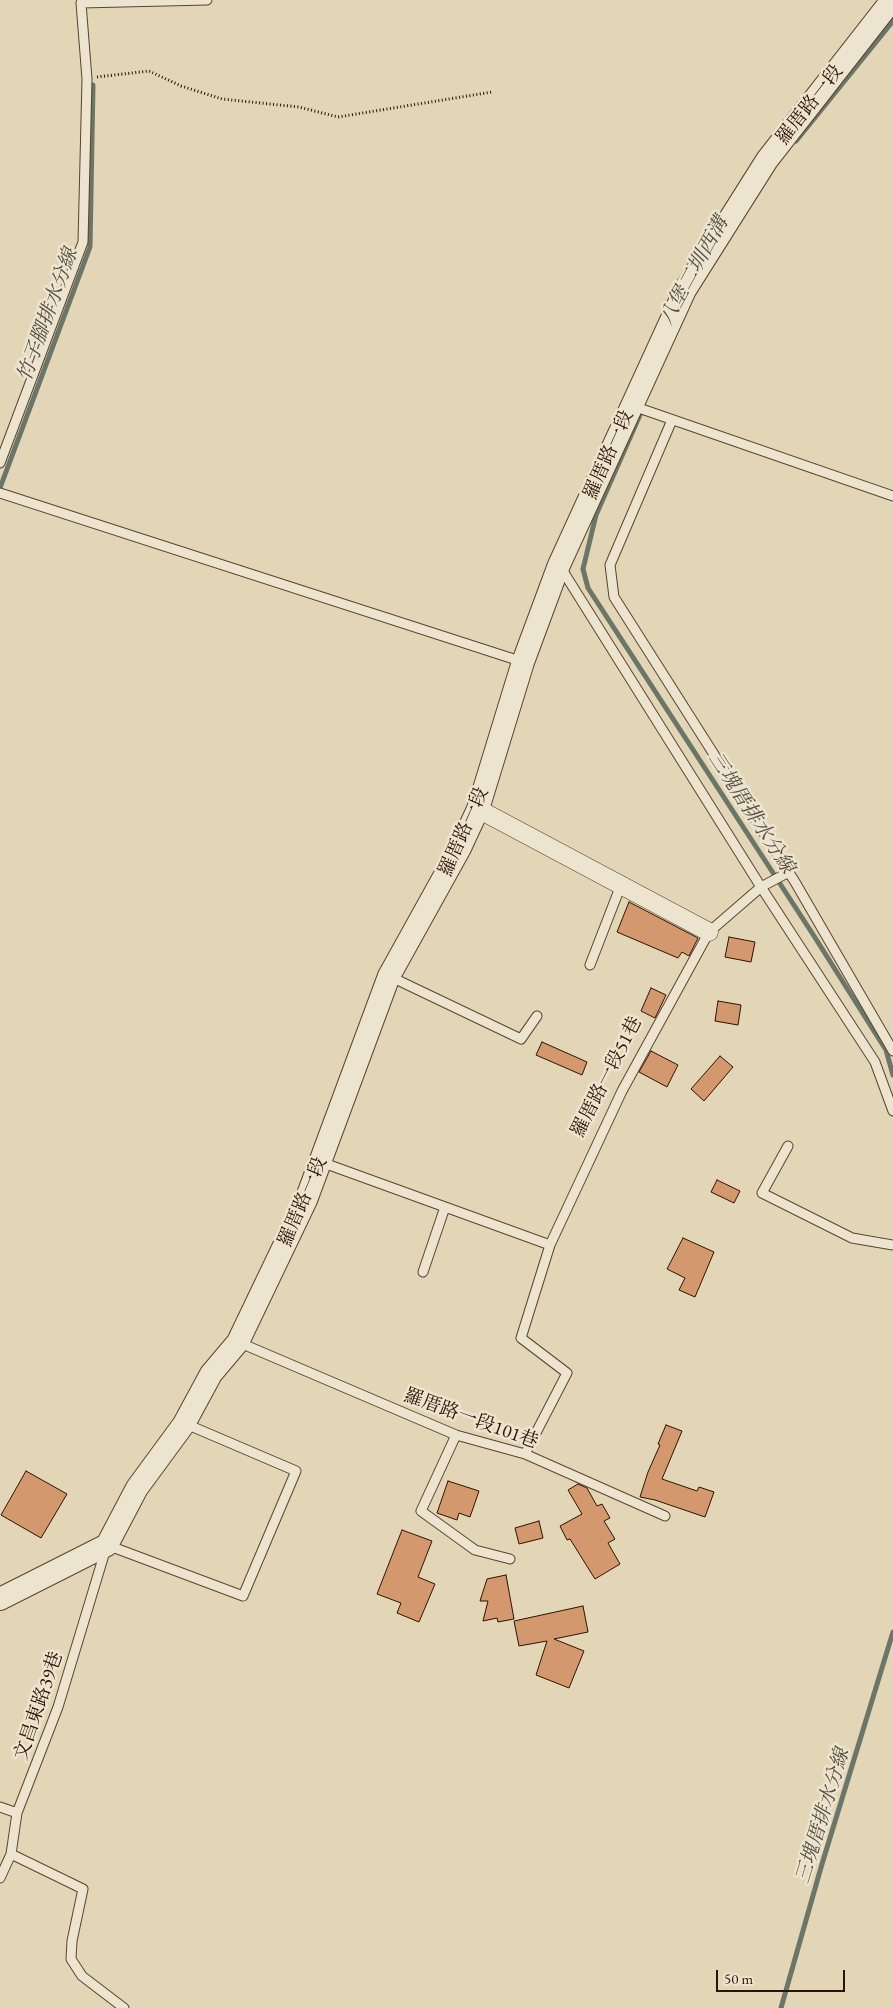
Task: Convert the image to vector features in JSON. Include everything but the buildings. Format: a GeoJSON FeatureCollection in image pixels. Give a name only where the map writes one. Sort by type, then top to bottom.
{"type":"FeatureCollection","features":[{"type":"Feature","properties":{"kind":"street","name":"羅厝路一段"},"geometry":{"type":"LineString","coordinates":[[107,1545],[137,1488],[184,1424],[211,1374],[238,1342],[306,1200],[389,976],[460,848],[478,809],[523,662],[559,565],[685,290],[767,160],[886,9]]}},
{"type":"Feature","properties":{"kind":"street"},"geometry":{"type":"LineString","coordinates":[[478,809],[709,932]]}},
{"type":"Feature","properties":{"kind":"street"},"geometry":{"type":"LineString","coordinates":[[0,1599],[107,1545]]}},
{"type":"Feature","properties":{"kind":"lane"},"geometry":{"type":"LineString","coordinates":[[0,463],[83,242],[87,79],[81,2],[207,0]]}},
{"type":"Feature","properties":{"kind":"lane"},"geometry":{"type":"LineString","coordinates":[[632,406],[893,496]]}},
{"type":"Feature","properties":{"kind":"lane"},"geometry":{"type":"LineString","coordinates":[[672,420],[610,565],[614,598],[786,874],[893,1051]]}},
{"type":"Feature","properties":{"kind":"lane"},"geometry":{"type":"LineString","coordinates":[[0,493],[523,662]]}},
{"type":"Feature","properties":{"kind":"lane"},"geometry":{"type":"LineString","coordinates":[[559,565],[765,885],[875,1062],[893,1111]]}},
{"type":"Feature","properties":{"kind":"lane","name":"羅厝路一段51巷"},"geometry":{"type":"LineString","coordinates":[[525,1454],[567,1373],[520,1338],[550,1245],[622,1091],[709,932],[765,885],[786,874]]}},
{"type":"Feature","properties":{"kind":"lane"},"geometry":{"type":"LineString","coordinates":[[590,965],[621,885]]}},
{"type":"Feature","properties":{"kind":"lane"},"geometry":{"type":"LineString","coordinates":[[389,976],[521,1039],[537,1016]]}},
{"type":"Feature","properties":{"kind":"lane"},"geometry":{"type":"LineString","coordinates":[[788,1146],[762,1193],[852,1238],[893,1245]]}},
{"type":"Feature","properties":{"kind":"lane"},"geometry":{"type":"LineString","coordinates":[[321,1162],[550,1245]]}},
{"type":"Feature","properties":{"kind":"lane"},"geometry":{"type":"LineString","coordinates":[[424,1272],[445,1207]]}},
{"type":"Feature","properties":{"kind":"lane","name":"羅厝路一段101巷"},"geometry":{"type":"LineString","coordinates":[[238,1342],[456,1435],[525,1454],[665,1516]]}},
{"type":"Feature","properties":{"kind":"lane"},"geometry":{"type":"LineString","coordinates":[[107,1545],[243,1596],[296,1471],[184,1424]]}},
{"type":"Feature","properties":{"kind":"lane"},"geometry":{"type":"LineString","coordinates":[[456,1435],[421,1510],[475,1550],[510,1559]]}},
{"type":"Feature","properties":{"kind":"lane","name":"文昌東路39巷"},"geometry":{"type":"LineString","coordinates":[[0,1878],[11,1854],[17,1813],[58,1707],[107,1545]]}},
{"type":"Feature","properties":{"kind":"lane"},"geometry":{"type":"LineString","coordinates":[[0,1807],[17,1813]]}},
{"type":"Feature","properties":{"kind":"lane"},"geometry":{"type":"LineString","coordinates":[[11,1854],[83,1889],[72,1941],[72,1959],[82,1976],[124,2008]]}},
{"type":"Feature","properties":{"kind":"path"},"geometry":{"type":"LineString","coordinates":[[87,79],[150,71],[181,86],[222,99],[299,107],[338,117],[492,92]]}},
{"type":"Feature","properties":{"kind":"waterway","name":"八堡二圳西溝"},"geometry":{"type":"LineString","coordinates":[[796,141],[893,21]]}},
{"type":"Feature","properties":{"kind":"waterway","name":"竹子腳排水分線"},"geometry":{"type":"LineString","coordinates":[[0,488],[90,247],[93,85]]}},
{"type":"Feature","properties":{"kind":"waterway","name":"三塊厝排水分線"},"geometry":{"type":"LineString","coordinates":[[643,408],[596,515],[583,569],[588,588],[886,1050],[893,1075]]}},
{"type":"Feature","properties":{"kind":"waterway","name":"三塊厝排水分線"},"geometry":{"type":"LineString","coordinates":[[781,2008],[822,1864],[893,1632]]}}]}
